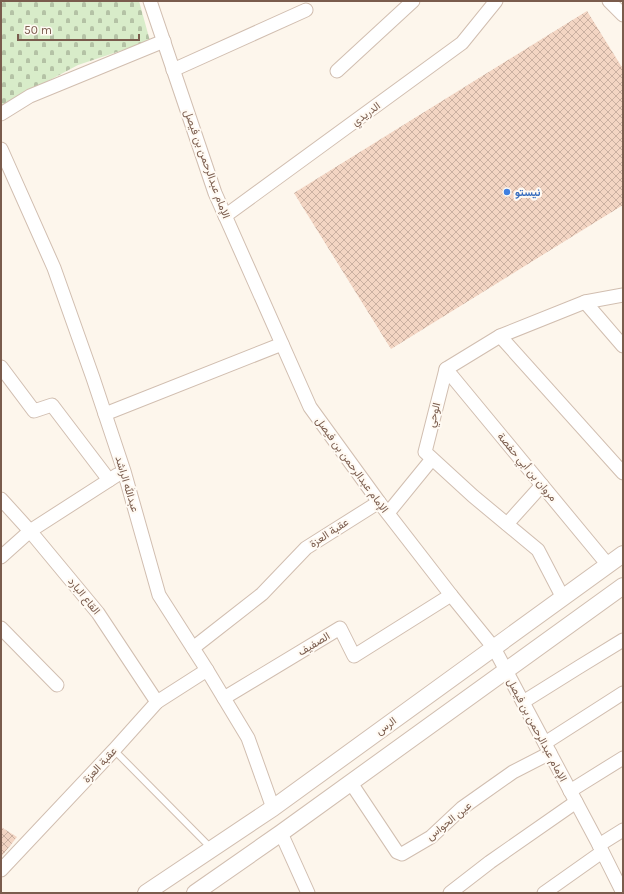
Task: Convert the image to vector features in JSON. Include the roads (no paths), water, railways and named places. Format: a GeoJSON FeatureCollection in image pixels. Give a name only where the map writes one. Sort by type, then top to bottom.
{"type":"FeatureCollection","features":[{"type":"Feature","properties":{"kind":"street","name":"الإمام عبدالرحمن بن فيصل"},"geometry":{"type":"LineString","coordinates":[[150,1],[215,193],[310,407],[379,502],[494,648],[623,893]]}},
{"type":"Feature","properties":{"kind":"street"},"geometry":{"type":"LineString","coordinates":[[337,71],[413,1]]}},
{"type":"Feature","properties":{"kind":"street","name":"الدريدي"},"geometry":{"type":"LineString","coordinates":[[225,216],[462,43],[496,1]]}},
{"type":"Feature","properties":{"kind":"street"},"geometry":{"type":"LineString","coordinates":[[609,1],[623,15]]}},
{"type":"Feature","properties":{"kind":"street"},"geometry":{"type":"LineString","coordinates":[[174,70],[306,10]]}},
{"type":"Feature","properties":{"kind":"street"},"geometry":{"type":"LineString","coordinates":[[1,114],[30,96],[164,41]]}},
{"type":"Feature","properties":{"kind":"street","name":"عبدالله الراشد"},"geometry":{"type":"LineString","coordinates":[[1,149],[54,268],[124,471],[159,595],[248,738],[273,808]]}},
{"type":"Feature","properties":{"kind":"street"},"geometry":{"type":"LineString","coordinates":[[446,368],[500,336],[585,302],[623,295]]}},
{"type":"Feature","properties":{"kind":"street"},"geometry":{"type":"LineString","coordinates":[[585,302],[623,346]]}},
{"type":"Feature","properties":{"kind":"street"},"geometry":{"type":"LineString","coordinates":[[500,336],[623,473]]}},
{"type":"Feature","properties":{"kind":"street"},"geometry":{"type":"LineString","coordinates":[[105,414],[282,344]]}},
{"type":"Feature","properties":{"kind":"street"},"geometry":{"type":"LineString","coordinates":[[1,367],[34,412],[52,405],[109,480]]}},
{"type":"Feature","properties":{"kind":"street","name":"الوحي"},"geometry":{"type":"LineString","coordinates":[[432,459],[425,452],[446,368]]}},
{"type":"Feature","properties":{"kind":"street","name":"مروان بن أبي حفصة"},"geometry":{"type":"LineString","coordinates":[[446,368],[608,565]]}},
{"type":"Feature","properties":{"kind":"street"},"geometry":{"type":"LineString","coordinates":[[388,513],[432,459],[473,496],[538,550],[563,598]]}},
{"type":"Feature","properties":{"kind":"street"},"geometry":{"type":"LineString","coordinates":[[1,557],[30,531],[124,471]]}},
{"type":"Feature","properties":{"kind":"street"},"geometry":{"type":"LineString","coordinates":[[507,524],[542,485]]}},
{"type":"Feature","properties":{"kind":"street","name":"القاع البارد"},"geometry":{"type":"LineString","coordinates":[[1,499],[30,531],[98,613],[157,702]]}},
{"type":"Feature","properties":{"kind":"street","name":"عقبة العزة"},"geometry":{"type":"LineString","coordinates":[[193,648],[262,594],[306,548],[379,502]]}},
{"type":"Feature","properties":{"kind":"street","name":"الرس"},"geometry":{"type":"LineString","coordinates":[[146,893],[273,808],[623,554]]}},
{"type":"Feature","properties":{"kind":"street"},"geometry":{"type":"LineString","coordinates":[[195,893],[351,783],[623,586]]}},
{"type":"Feature","properties":{"kind":"street","name":"الصفيف"},"geometry":{"type":"LineString","coordinates":[[224,698],[340,628],[354,656],[451,595]]}},
{"type":"Feature","properties":{"kind":"street"},"geometry":{"type":"LineString","coordinates":[[1,628],[57,685]]}},
{"type":"Feature","properties":{"kind":"street"},"geometry":{"type":"LineString","coordinates":[[523,702],[623,640]]}},
{"type":"Feature","properties":{"kind":"street","name":"عقبة العزة"},"geometry":{"type":"LineString","coordinates":[[1,870],[157,702],[207,670]]}},
{"type":"Feature","properties":{"kind":"street","name":"عين الحواس"},"geometry":{"type":"LineString","coordinates":[[351,783],[397,852],[402,854],[431,837],[462,808],[623,693]]}},
{"type":"Feature","properties":{"kind":"street"},"geometry":{"type":"LineString","coordinates":[[450,893],[623,758]]}},
{"type":"Feature","properties":{"kind":"street"},"geometry":{"type":"LineString","coordinates":[[544,893],[623,830]]}},
{"type":"Feature","properties":{"kind":"street"},"geometry":{"type":"LineString","coordinates":[[281,833],[308,893]]}},
{"type":"Feature","properties":{"kind":"lane"},"geometry":{"type":"LineString","coordinates":[[114,750],[213,849]]}},
{"type":"Feature","properties":{"kind":"place","name":"نيستو"},"geometry":{"type":"Point","coordinates":[507,192]}}]}
